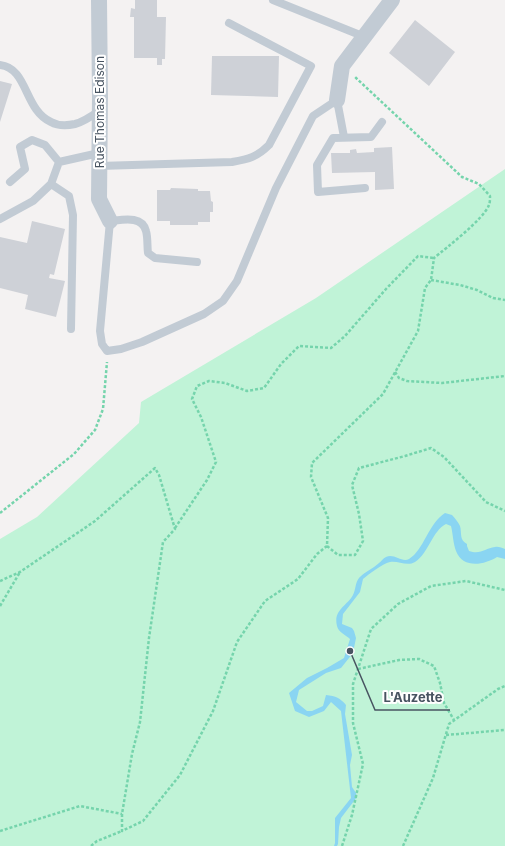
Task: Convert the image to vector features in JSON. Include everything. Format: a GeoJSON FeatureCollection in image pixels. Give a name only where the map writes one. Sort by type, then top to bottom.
{"type":"FeatureCollection","features":[{"type":"Feature","properties":{"kind":"street","name":"Rue Thomas Edison"},"geometry":{"type":"LineString","coordinates":[[99,0],[99,199],[110,221]]}},
{"type":"Feature","properties":{"kind":"street"},"geometry":{"type":"LineString","coordinates":[[338,100],[342,66],[392,0]]}},
{"type":"Feature","properties":{"kind":"lane"},"geometry":{"type":"LineString","coordinates":[[273,0],[365,37]]}},
{"type":"Feature","properties":{"kind":"lane"},"geometry":{"type":"LineString","coordinates":[[59,162],[99,159],[232,162],[249,159],[262,153],[269,144],[310,66],[229,23]]}},
{"type":"Feature","properties":{"kind":"lane"},"geometry":{"type":"LineString","coordinates":[[0,65],[12,69],[19,76],[32,103],[40,115],[46,120],[64,126],[76,124],[99,111]]}},
{"type":"Feature","properties":{"kind":"lane"},"geometry":{"type":"LineString","coordinates":[[197,262],[155,258],[148,253],[146,230],[143,224],[134,220],[110,221],[100,331],[102,344],[108,351],[121,349],[142,342],[204,314],[223,301],[237,281],[276,188],[313,116],[338,100],[344,137]]}},
{"type":"Feature","properties":{"kind":"lane"},"geometry":{"type":"LineString","coordinates":[[365,188],[318,192],[317,165],[333,138],[371,136],[382,122]]}},
{"type":"Feature","properties":{"kind":"lane"},"geometry":{"type":"LineString","coordinates":[[10,182],[25,169],[20,147],[32,140],[45,145],[59,162]]}},
{"type":"Feature","properties":{"kind":"lane"},"geometry":{"type":"LineString","coordinates":[[0,219],[33,201],[51,184],[59,162]]}},
{"type":"Feature","properties":{"kind":"lane"},"geometry":{"type":"LineString","coordinates":[[51,184],[69,196],[73,216],[71,329]]}},
{"type":"Feature","properties":{"kind":"path"},"geometry":{"type":"LineString","coordinates":[[91,846],[97,841],[143,821],[180,775],[213,711],[237,642],[265,601],[298,578],[317,554],[327,546],[328,518],[311,477],[312,463],[383,394],[418,331],[425,288],[431,280],[434,258],[482,216],[489,206],[490,196],[478,184],[462,177],[342,66]]}},
{"type":"Feature","properties":{"kind":"path"},"geometry":{"type":"LineString","coordinates":[[122,831],[122,814],[132,754],[140,722],[149,638],[163,542],[175,529],[207,480],[216,462],[205,429],[192,399],[197,386],[209,381],[225,383],[247,391],[264,388],[281,364],[299,346],[331,348],[345,336],[386,289],[418,256],[434,258]]}},
{"type":"Feature","properties":{"kind":"path"},"geometry":{"type":"LineString","coordinates":[[431,280],[460,285],[477,290],[493,298],[505,300]]}},
{"type":"Feature","properties":{"kind":"path"},"geometry":{"type":"LineString","coordinates":[[0,513],[74,454],[95,430],[103,410],[108,351]]}},
{"type":"Feature","properties":{"kind":"path"},"geometry":{"type":"LineString","coordinates":[[395,372],[399,378],[407,381],[442,383],[505,376]]}},
{"type":"Feature","properties":{"kind":"path"},"geometry":{"type":"LineString","coordinates":[[327,546],[338,555],[355,555],[363,541],[359,514],[352,485],[359,468],[431,448],[444,457],[486,502],[505,511]]}},
{"type":"Feature","properties":{"kind":"path"},"geometry":{"type":"LineString","coordinates":[[0,581],[20,572],[95,521],[155,468],[159,475],[175,529]]}},
{"type":"Feature","properties":{"kind":"path"},"geometry":{"type":"LineString","coordinates":[[0,606],[20,572]]}},
{"type":"Feature","properties":{"kind":"path"},"geometry":{"type":"LineString","coordinates":[[342,846],[352,815],[364,764],[353,723],[354,684],[371,629],[398,604],[431,586],[466,581],[505,590]]}},
{"type":"Feature","properties":{"kind":"path"},"geometry":{"type":"LineString","coordinates":[[358,669],[399,660],[419,659],[434,666],[440,683],[444,702],[454,720]]}},
{"type":"Feature","properties":{"kind":"path"},"geometry":{"type":"LineString","coordinates":[[403,846],[433,778],[449,724],[498,689],[505,686]]}},
{"type":"Feature","properties":{"kind":"path"},"geometry":{"type":"LineString","coordinates":[[446,735],[505,730]]}},
{"type":"Feature","properties":{"kind":"path"},"geometry":{"type":"LineString","coordinates":[[0,831],[80,806],[122,814]]}},
{"type":"Feature","properties":{"kind":"green space"},"geometry":{"type":"Polygon","coordinates":[[[505,169],[505,846],[0,846],[0,539],[37,517],[139,423],[141,402],[316,298],[505,169]]]}},
{"type":"Feature","properties":{"kind":"water"},"geometry":{"type":"Polygon","coordinates":[[[445,513],[452,515],[460,526],[462,538],[467,544],[469,551],[477,552],[499,547],[505,549],[505,559],[497,557],[486,562],[474,564],[464,561],[459,557],[456,551],[451,526],[446,524],[441,527],[424,553],[415,562],[405,564],[390,562],[363,579],[360,592],[343,614],[342,624],[352,628],[356,638],[353,653],[341,668],[326,673],[299,690],[296,702],[307,711],[312,711],[323,706],[326,695],[338,698],[346,705],[345,714],[352,755],[350,765],[352,787],[357,797],[341,818],[338,844],[337,846],[334,846],[335,818],[351,798],[341,711],[331,702],[324,711],[309,717],[295,711],[289,693],[307,678],[344,658],[350,639],[340,632],[336,621],[339,612],[353,595],[359,578],[386,557],[392,556],[404,560],[409,559],[419,550],[434,524],[445,513]]]}},
{"type":"Feature","properties":{"kind":"building"},"geometry":{"type":"Polygon","coordinates":[[[135,0],[157,0],[157,17],[166,17],[165,59],[162,59],[162,65],[157,65],[157,58],[134,58],[134,17],[130,17],[131,8],[135,9],[135,0]]]}},
{"type":"Feature","properties":{"kind":"building"},"geometry":{"type":"Polygon","coordinates":[[[415,20],[455,52],[429,86],[389,53],[415,20]]]}},
{"type":"Feature","properties":{"kind":"building"},"geometry":{"type":"Polygon","coordinates":[[[212,56],[279,56],[278,97],[211,95],[212,56]]]}},
{"type":"Feature","properties":{"kind":"building"},"geometry":{"type":"Polygon","coordinates":[[[0,81],[12,84],[0,122],[0,81]]]}},
{"type":"Feature","properties":{"kind":"building"},"geometry":{"type":"Polygon","coordinates":[[[392,147],[394,189],[375,190],[375,172],[332,173],[331,153],[350,153],[350,150],[356,149],[357,153],[374,152],[374,148],[392,147]]]}},
{"type":"Feature","properties":{"kind":"building"},"geometry":{"type":"Polygon","coordinates":[[[171,188],[210,191],[211,201],[213,202],[213,212],[210,212],[210,222],[198,222],[198,225],[170,225],[170,221],[157,221],[157,190],[170,190],[171,188]]]}},
{"type":"Feature","properties":{"kind":"building"},"geometry":{"type":"Polygon","coordinates":[[[32,221],[65,229],[54,275],[50,274],[49,278],[65,281],[56,317],[25,309],[28,295],[0,288],[0,237],[27,243],[32,221]]]}},
{"type":"Feature","properties":{"kind":"place","name":"L'Auzette"},"geometry":{"type":"Point","coordinates":[350,651]}}]}
